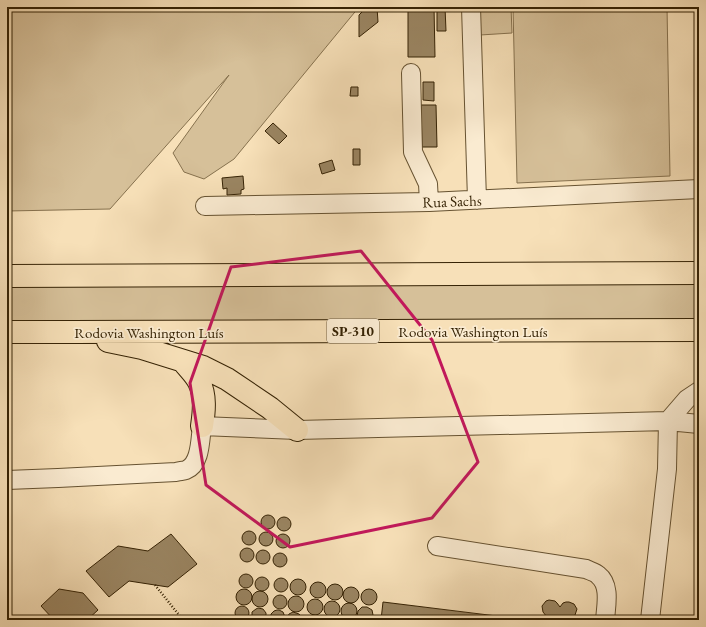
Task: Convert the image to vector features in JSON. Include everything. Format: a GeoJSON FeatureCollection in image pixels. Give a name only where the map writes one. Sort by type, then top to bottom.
{"type":"FeatureCollection","features":[{"type":"Feature","properties":{"kind":"highway"},"geometry":{"type":"LineString","coordinates":[[562,274],[699,261]]}},
{"type":"Feature","properties":{"kind":"highway"},"geometry":{"type":"LineString","coordinates":[[7,276],[699,273]]}},
{"type":"Feature","properties":{"kind":"highway","name":"Rodovia Washington Luís"},"geometry":{"type":"LineString","coordinates":[[12,332],[699,330]]}},
{"type":"Feature","properties":{"kind":"highway"},"geometry":{"type":"LineString","coordinates":[[554,331],[613,333],[699,344]]}},
{"type":"Feature","properties":{"kind":"highway"},"geometry":{"type":"LineString","coordinates":[[70,332],[142,348],[203,367],[227,379],[270,408],[297,430]]}},
{"type":"Feature","properties":{"kind":"highway"},"geometry":{"type":"LineString","coordinates":[[183,361],[199,382],[203,392],[204,409],[202,426]]}},
{"type":"Feature","properties":{"kind":"street"},"geometry":{"type":"LineString","coordinates":[[471,7],[477,200]]}},
{"type":"Feature","properties":{"kind":"street"},"geometry":{"type":"LineString","coordinates":[[411,73],[413,152],[428,184],[429,202]]}},
{"type":"Feature","properties":{"kind":"street","name":"Rua Sachs"},"geometry":{"type":"LineString","coordinates":[[205,206],[429,202],[699,189]]}},
{"type":"Feature","properties":{"kind":"street"},"geometry":{"type":"LineString","coordinates":[[650,620],[667,468],[668,421],[687,399],[699,391]]}},
{"type":"Feature","properties":{"kind":"street"},"geometry":{"type":"LineString","coordinates":[[7,480],[176,472],[187,470],[194,463],[199,453],[202,426],[297,430],[668,421],[699,424]]}},
{"type":"Feature","properties":{"kind":"street"},"geometry":{"type":"LineString","coordinates":[[437,546],[586,569],[598,575],[604,583],[606,596],[605,620]]}},
{"type":"Feature","properties":{"kind":"path"},"geometry":{"type":"LineString","coordinates":[[155,585],[183,620]]}},
{"type":"Feature","properties":{"kind":"highlighted area"},"geometry":{"type":"Polygon","coordinates":[[[361,251],[432,340],[478,462],[432,518],[290,547],[206,485],[190,383],[231,267],[361,251]]]}},
{"type":"Feature","properties":{"kind":"shaded area"},"geometry":{"type":"Polygon","coordinates":[[[7,7],[359,7],[234,159],[204,179],[184,172],[173,153],[229,75],[110,209],[7,211],[7,7]]]}},
{"type":"Feature","properties":{"kind":"shaded area"},"geometry":{"type":"Polygon","coordinates":[[[479,7],[511,7],[512,33],[480,35],[479,7]]]}},
{"type":"Feature","properties":{"kind":"shaded area"},"geometry":{"type":"Polygon","coordinates":[[[513,7],[667,7],[670,176],[517,183],[513,7]]]}},
{"type":"Feature","properties":{"kind":"shaded area"},"geometry":{"type":"Polygon","coordinates":[[[699,280],[699,320],[7,325],[7,284],[699,280]]]}},
{"type":"Feature","properties":{"kind":"building"},"geometry":{"type":"Polygon","coordinates":[[[367,7],[377,7],[378,22],[359,37],[359,15],[367,7]]]}},
{"type":"Feature","properties":{"kind":"building"},"geometry":{"type":"Polygon","coordinates":[[[408,7],[434,7],[435,57],[408,57],[408,7]]]}},
{"type":"Feature","properties":{"kind":"building"},"geometry":{"type":"Polygon","coordinates":[[[437,7],[445,7],[446,31],[437,31],[437,7]]]}},
{"type":"Feature","properties":{"kind":"building"},"geometry":{"type":"Polygon","coordinates":[[[423,82],[434,82],[434,101],[423,100],[423,82]]]}},
{"type":"Feature","properties":{"kind":"building"},"geometry":{"type":"Polygon","coordinates":[[[351,87],[358,87],[358,96],[350,96],[351,87]]]}},
{"type":"Feature","properties":{"kind":"building"},"geometry":{"type":"Polygon","coordinates":[[[421,105],[436,105],[437,147],[422,147],[421,105]]]}},
{"type":"Feature","properties":{"kind":"building"},"geometry":{"type":"Polygon","coordinates":[[[273,123],[287,136],[279,144],[265,131],[273,123]]]}},
{"type":"Feature","properties":{"kind":"building"},"geometry":{"type":"Polygon","coordinates":[[[353,149],[360,149],[360,165],[353,165],[353,149]]]}},
{"type":"Feature","properties":{"kind":"building"},"geometry":{"type":"Polygon","coordinates":[[[332,160],[335,170],[322,174],[319,164],[332,160]]]}},
{"type":"Feature","properties":{"kind":"building"},"geometry":{"type":"Polygon","coordinates":[[[243,176],[244,189],[241,190],[241,194],[227,195],[227,188],[223,189],[222,178],[243,176]]]}},
{"type":"Feature","properties":{"kind":"building"},"geometry":{"type":"Polygon","coordinates":[[[265,515],[271,515],[275,519],[275,525],[271,529],[265,529],[261,525],[261,519],[265,515]]]}},
{"type":"Feature","properties":{"kind":"building"},"geometry":{"type":"Polygon","coordinates":[[[281,517],[287,517],[291,521],[291,527],[287,531],[281,531],[277,527],[277,521],[281,517]]]}},
{"type":"Feature","properties":{"kind":"building"},"geometry":{"type":"Polygon","coordinates":[[[246,531],[252,531],[256,535],[256,541],[252,545],[246,545],[242,541],[242,535],[246,531]]]}},
{"type":"Feature","properties":{"kind":"building"},"geometry":{"type":"Polygon","coordinates":[[[263,532],[269,532],[273,536],[273,542],[269,546],[263,546],[259,542],[259,536],[263,532]]]}},
{"type":"Feature","properties":{"kind":"building"},"geometry":{"type":"Polygon","coordinates":[[[171,534],[197,564],[168,587],[129,581],[109,597],[86,571],[118,546],[148,551],[171,534]]]}},
{"type":"Feature","properties":{"kind":"building"},"geometry":{"type":"Polygon","coordinates":[[[280,534],[286,534],[290,538],[290,544],[286,548],[280,548],[276,544],[276,538],[280,534]]]}},
{"type":"Feature","properties":{"kind":"building"},"geometry":{"type":"Polygon","coordinates":[[[244,548],[250,548],[254,552],[254,558],[250,562],[244,562],[240,558],[240,552],[244,548]]]}},
{"type":"Feature","properties":{"kind":"building"},"geometry":{"type":"Polygon","coordinates":[[[260,550],[266,550],[270,554],[270,560],[266,564],[260,564],[256,560],[256,554],[260,550]]]}},
{"type":"Feature","properties":{"kind":"building"},"geometry":{"type":"Polygon","coordinates":[[[277,553],[283,553],[287,557],[287,563],[283,567],[277,567],[273,563],[273,557],[277,553]]]}},
{"type":"Feature","properties":{"kind":"building"},"geometry":{"type":"Polygon","coordinates":[[[243,574],[249,574],[253,578],[253,584],[249,588],[243,588],[239,584],[239,578],[243,574]]]}},
{"type":"Feature","properties":{"kind":"building"},"geometry":{"type":"Polygon","coordinates":[[[259,577],[265,577],[269,581],[269,587],[265,591],[259,591],[255,587],[255,581],[259,577]]]}},
{"type":"Feature","properties":{"kind":"building"},"geometry":{"type":"Polygon","coordinates":[[[278,578],[284,578],[288,582],[288,588],[284,592],[278,592],[274,588],[274,582],[278,578]]]}},
{"type":"Feature","properties":{"kind":"building"},"geometry":{"type":"Polygon","coordinates":[[[298,579],[304,581],[306,587],[304,593],[298,595],[292,593],[290,587],[292,581],[298,579]]]}},
{"type":"Feature","properties":{"kind":"building"},"geometry":{"type":"Polygon","coordinates":[[[318,582],[324,584],[326,590],[324,596],[318,598],[312,596],[310,590],[312,584],[318,582]]]}},
{"type":"Feature","properties":{"kind":"building"},"geometry":{"type":"Polygon","coordinates":[[[335,584],[341,586],[343,592],[341,598],[335,600],[329,598],[327,592],[329,586],[335,584]]]}},
{"type":"Feature","properties":{"kind":"building"},"geometry":{"type":"Polygon","coordinates":[[[351,587],[357,589],[359,595],[357,601],[351,603],[345,601],[343,595],[345,589],[351,587]]]}},
{"type":"Feature","properties":{"kind":"building"},"geometry":{"type":"Polygon","coordinates":[[[59,589],[83,593],[98,610],[87,620],[69,620],[67,618],[65,620],[54,620],[41,606],[59,589]]]}},
{"type":"Feature","properties":{"kind":"building"},"geometry":{"type":"Polygon","coordinates":[[[244,589],[251,594],[252,597],[247,604],[244,605],[237,600],[236,597],[241,590],[244,589]]]}},
{"type":"Feature","properties":{"kind":"building"},"geometry":{"type":"Polygon","coordinates":[[[369,589],[375,591],[377,597],[375,603],[369,605],[363,603],[361,597],[363,591],[369,589]]]}},
{"type":"Feature","properties":{"kind":"building"},"geometry":{"type":"Polygon","coordinates":[[[260,591],[267,596],[268,599],[263,606],[260,607],[253,602],[252,599],[257,592],[260,591]]]}},
{"type":"Feature","properties":{"kind":"building"},"geometry":{"type":"Polygon","coordinates":[[[277,595],[283,595],[287,599],[287,605],[283,609],[277,609],[273,605],[273,599],[277,595]]]}},
{"type":"Feature","properties":{"kind":"building"},"geometry":{"type":"Polygon","coordinates":[[[296,596],[302,598],[304,604],[302,610],[296,612],[290,610],[288,604],[290,598],[296,596]]]}},
{"type":"Feature","properties":{"kind":"building"},"geometry":{"type":"Polygon","coordinates":[[[315,599],[321,601],[323,607],[321,613],[315,615],[309,613],[307,607],[309,601],[315,599]]]}},
{"type":"Feature","properties":{"kind":"building"},"geometry":{"type":"Polygon","coordinates":[[[549,600],[555,601],[560,607],[566,602],[574,604],[577,609],[574,617],[569,619],[570,620],[542,620],[547,617],[543,612],[542,606],[549,600]]]}},
{"type":"Feature","properties":{"kind":"building"},"geometry":{"type":"Polygon","coordinates":[[[332,601],[338,603],[340,609],[338,615],[332,617],[326,615],[324,609],[326,603],[332,601]]]}},
{"type":"Feature","properties":{"kind":"building"},"geometry":{"type":"Polygon","coordinates":[[[383,602],[521,619],[381,620],[383,602]]]}},
{"type":"Feature","properties":{"kind":"building"},"geometry":{"type":"Polygon","coordinates":[[[349,603],[355,605],[357,611],[355,617],[349,619],[343,617],[341,611],[343,605],[349,603]]]}},
{"type":"Feature","properties":{"kind":"building"},"geometry":{"type":"Polygon","coordinates":[[[239,606],[245,606],[249,610],[249,616],[245,620],[239,620],[235,616],[235,610],[239,606]]]}},
{"type":"Feature","properties":{"kind":"building"},"geometry":{"type":"Polygon","coordinates":[[[362,607],[367,607],[372,610],[373,615],[371,620],[359,620],[357,616],[358,611],[362,607]]]}},
{"type":"Feature","properties":{"kind":"building"},"geometry":{"type":"Polygon","coordinates":[[[258,608],[263,609],[266,613],[265,620],[253,620],[252,612],[258,608]]]}},
{"type":"Feature","properties":{"kind":"building"},"geometry":{"type":"Polygon","coordinates":[[[277,610],[283,612],[285,620],[271,620],[271,614],[277,610]]]}},
{"type":"Feature","properties":{"kind":"building"},"geometry":{"type":"Polygon","coordinates":[[[293,612],[299,614],[302,620],[286,620],[289,614],[293,612]]]}},
{"type":"Feature","properties":{"kind":"building"},"geometry":{"type":"Polygon","coordinates":[[[313,615],[318,616],[320,620],[306,620],[308,617],[313,615]]]}}]}
